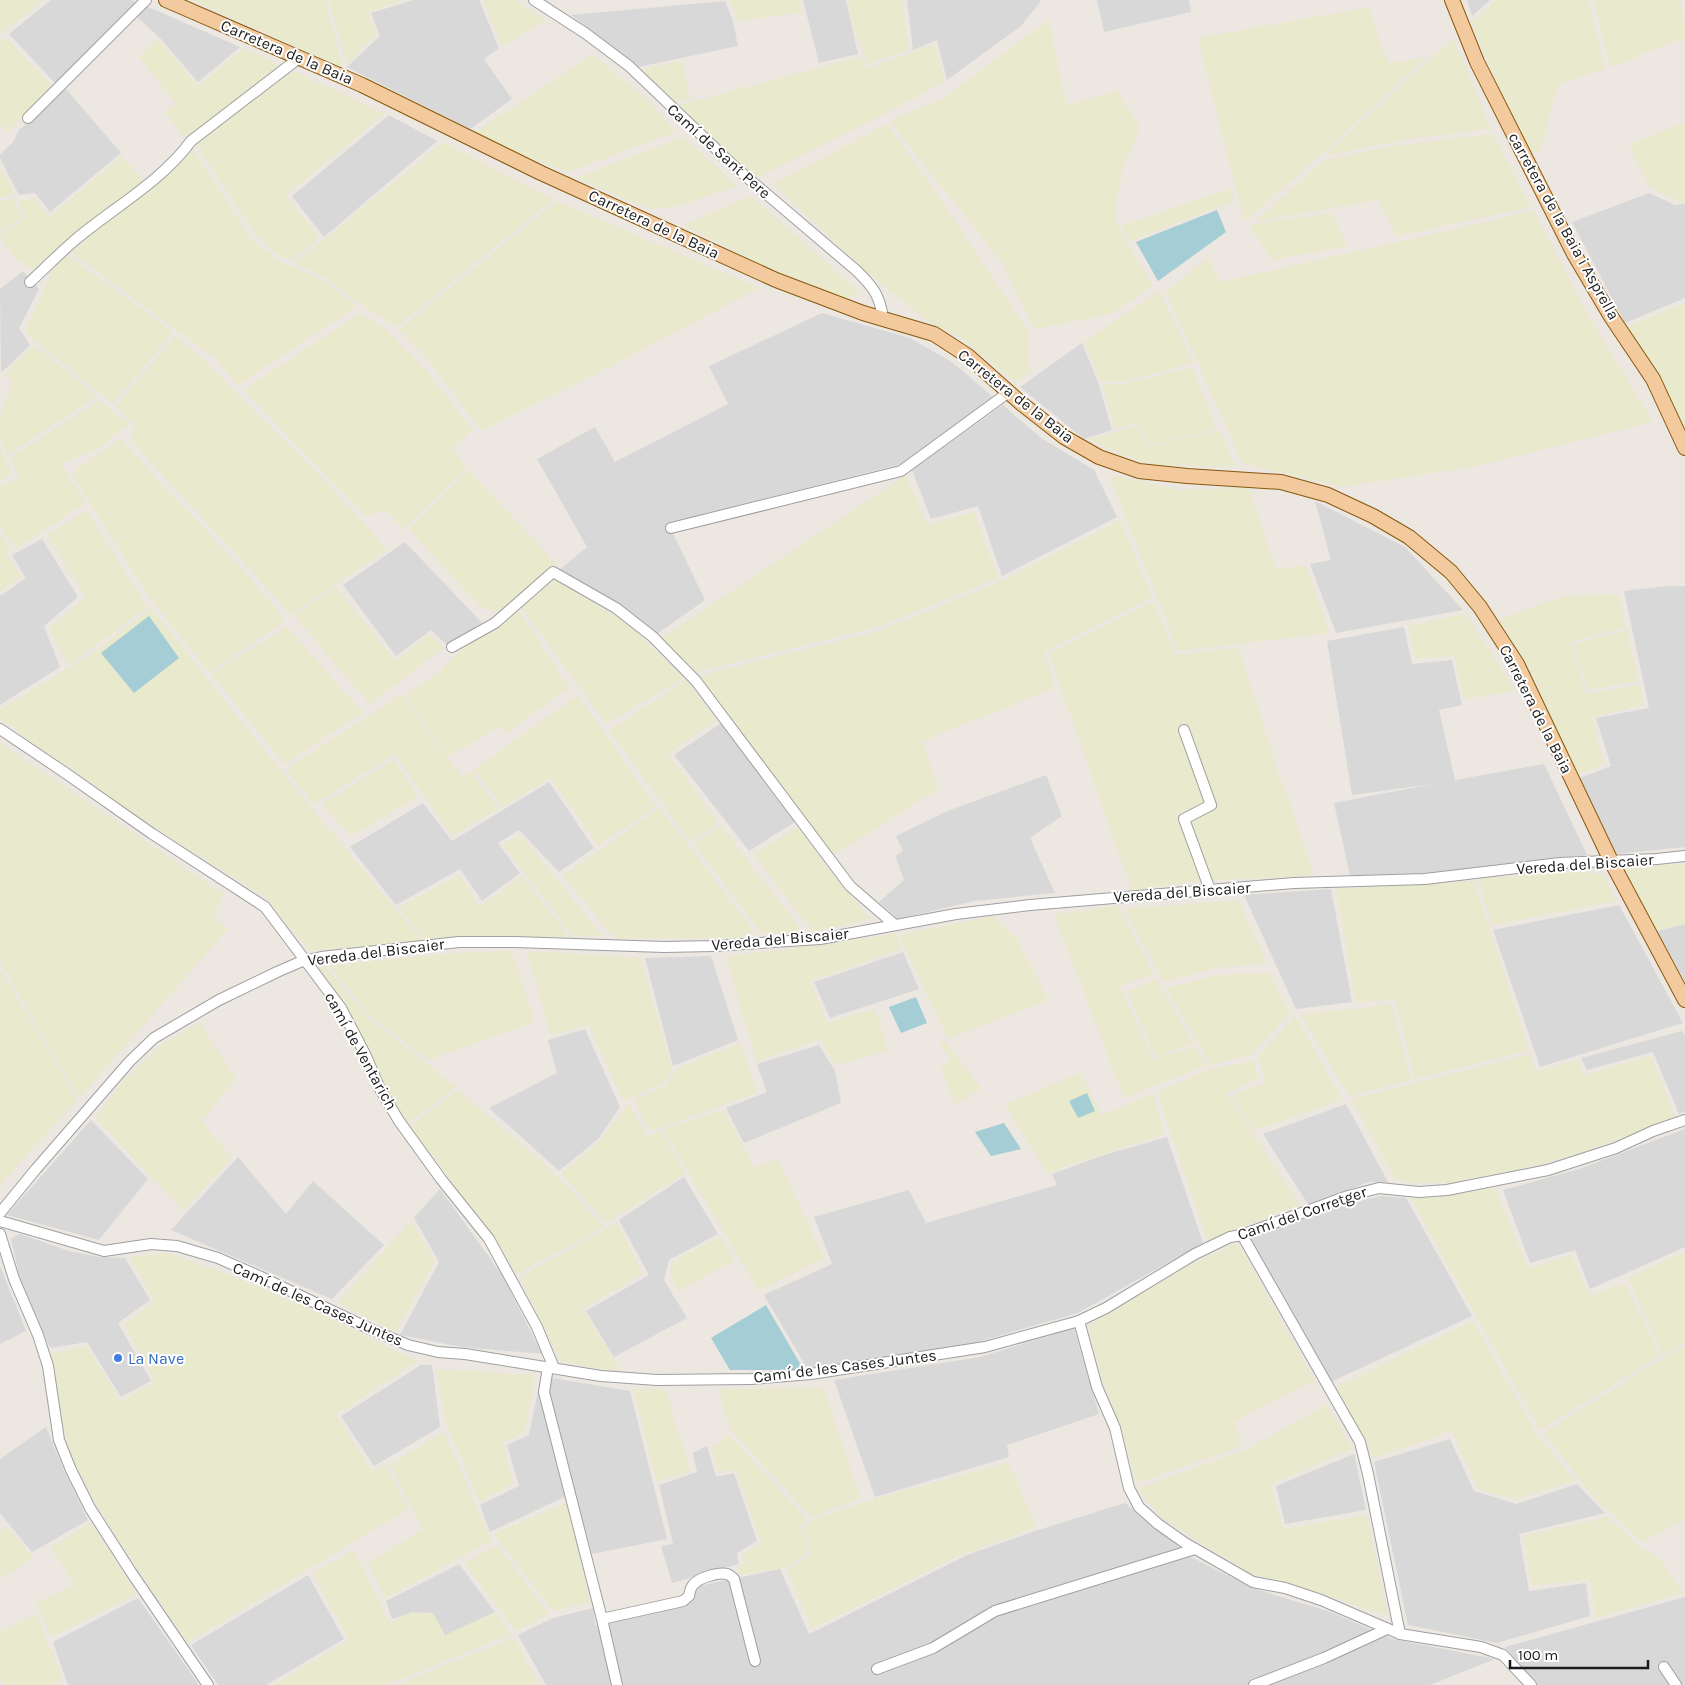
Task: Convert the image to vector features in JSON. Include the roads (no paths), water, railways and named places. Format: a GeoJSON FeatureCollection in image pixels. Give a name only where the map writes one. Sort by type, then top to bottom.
{"type":"FeatureCollection","features":[{"type":"Feature","properties":{"kind":"main road","name":"Carretera de la Baia"},"geometry":{"type":"LineString","coordinates":[[166,0],[362,85],[541,173],[776,280],[863,313],[934,334],[968,356],[1008,392],[1064,437],[1099,457],[1139,471],[1281,482],[1328,495],[1373,516],[1409,537],[1457,579],[1480,607],[1517,664],[1611,861],[1685,1000]]}},
{"type":"Feature","properties":{"kind":"main road","name":"carretera de la Baia i Asprella"},"geometry":{"type":"LineString","coordinates":[[1452,0],[1477,62],[1574,254],[1610,315],[1652,379],[1685,448]]}},
{"type":"Feature","properties":{"kind":"street"},"geometry":{"type":"LineString","coordinates":[[28,118],[146,0]]}},
{"type":"Feature","properties":{"kind":"street","name":"Camí de Sant Pere"},"geometry":{"type":"LineString","coordinates":[[534,0],[628,66],[736,168],[858,270],[874,289],[881,304],[883,319]]}},
{"type":"Feature","properties":{"kind":"street"},"geometry":{"type":"LineString","coordinates":[[30,282],[75,240],[134,195],[180,156],[191,141],[299,58]]}},
{"type":"Feature","properties":{"kind":"street"},"geometry":{"type":"LineString","coordinates":[[671,528],[900,471],[1008,392]]}},
{"type":"Feature","properties":{"kind":"street"},"geometry":{"type":"LineString","coordinates":[[452,646],[495,623],[553,572],[616,608],[653,637],[696,681],[850,886],[895,925]]}},
{"type":"Feature","properties":{"kind":"street","name":"camí de Ventarich"},"geometry":{"type":"LineString","coordinates":[[0,729],[151,834],[265,907],[341,1008],[366,1056],[380,1090],[399,1121],[488,1240],[537,1327],[551,1368]]}},
{"type":"Feature","properties":{"kind":"street"},"geometry":{"type":"LineString","coordinates":[[1184,730],[1211,805],[1184,819],[1210,890]]}},
{"type":"Feature","properties":{"kind":"street","name":"Vereda del Biscaier"},"geometry":{"type":"LineString","coordinates":[[0,1213],[130,1061],[154,1038],[219,1000],[300,962],[307,962],[321,957],[459,942],[664,947],[714,946],[820,939],[956,914],[1030,905],[1294,883],[1425,879],[1560,863],[1685,856]]}},
{"type":"Feature","properties":{"kind":"street","name":"Camí del Corretger"},"geometry":{"type":"LineString","coordinates":[[1079,1321],[1106,1308],[1195,1254],[1230,1237],[1242,1235],[1339,1199],[1379,1188],[1419,1192],[1447,1190],[1548,1170],[1616,1148],[1653,1131],[1685,1120]]}},
{"type":"Feature","properties":{"kind":"street","name":"Camí de les Cases Juntes"},"geometry":{"type":"LineString","coordinates":[[0,1221],[104,1251],[151,1244],[177,1246],[218,1258],[408,1345],[438,1352],[465,1354],[602,1376],[657,1380],[751,1379],[811,1374],[985,1347],[1079,1321]]}},
{"type":"Feature","properties":{"kind":"street"},"geometry":{"type":"LineString","coordinates":[[0,1234],[14,1280],[38,1335],[48,1366],[59,1440],[70,1470],[90,1508],[131,1572],[208,1685]]}},
{"type":"Feature","properties":{"kind":"street"},"geometry":{"type":"LineString","coordinates":[[1242,1235],[1360,1442],[1400,1634]]}},
{"type":"Feature","properties":{"kind":"street"},"geometry":{"type":"LineString","coordinates":[[1079,1321],[1097,1387],[1115,1428],[1130,1488],[1140,1507],[1158,1524],[1195,1549],[1253,1582],[1285,1588],[1321,1600],[1400,1634],[1481,1647],[1503,1655],[1531,1685]]}},
{"type":"Feature","properties":{"kind":"street"},"geometry":{"type":"LineString","coordinates":[[551,1368],[544,1392],[602,1618],[616,1685]]}},
{"type":"Feature","properties":{"kind":"street"},"geometry":{"type":"LineString","coordinates":[[877,1669],[933,1648],[995,1611],[1195,1549]]}},
{"type":"Feature","properties":{"kind":"street"},"geometry":{"type":"LineString","coordinates":[[602,1618],[683,1601],[689,1596],[690,1589],[694,1583],[718,1574],[727,1574],[734,1579],[755,1661]]}},
{"type":"Feature","properties":{"kind":"street"},"geometry":{"type":"LineString","coordinates":[[1254,1685],[1324,1658],[1387,1629]]}},
{"type":"Feature","properties":{"kind":"street"},"geometry":{"type":"LineString","coordinates":[[1664,1667],[1676,1685]]}},
{"type":"Feature","properties":{"kind":"water"},"geometry":{"type":"Polygon","coordinates":[[[1217,210],[1226,232],[1158,281],[1136,242],[1217,210]]]}},
{"type":"Feature","properties":{"kind":"water"},"geometry":{"type":"Polygon","coordinates":[[[149,616],[179,658],[134,693],[101,653],[149,616]]]}},
{"type":"Feature","properties":{"kind":"water"},"geometry":{"type":"Polygon","coordinates":[[[916,997],[927,1023],[901,1033],[889,1007],[916,997]]]}},
{"type":"Feature","properties":{"kind":"water"},"geometry":{"type":"Polygon","coordinates":[[[1087,1093],[1095,1111],[1078,1118],[1069,1101],[1087,1093]]]}},
{"type":"Feature","properties":{"kind":"water"},"geometry":{"type":"Polygon","coordinates":[[[1004,1123],[1021,1149],[991,1156],[975,1132],[1004,1123]]]}},
{"type":"Feature","properties":{"kind":"water"},"geometry":{"type":"Polygon","coordinates":[[[766,1305],[802,1367],[795,1370],[730,1370],[711,1338],[766,1305]]]}},
{"type":"Feature","properties":{"kind":"place","name":"La Nave"},"geometry":{"type":"Point","coordinates":[118,1358]}}]}
